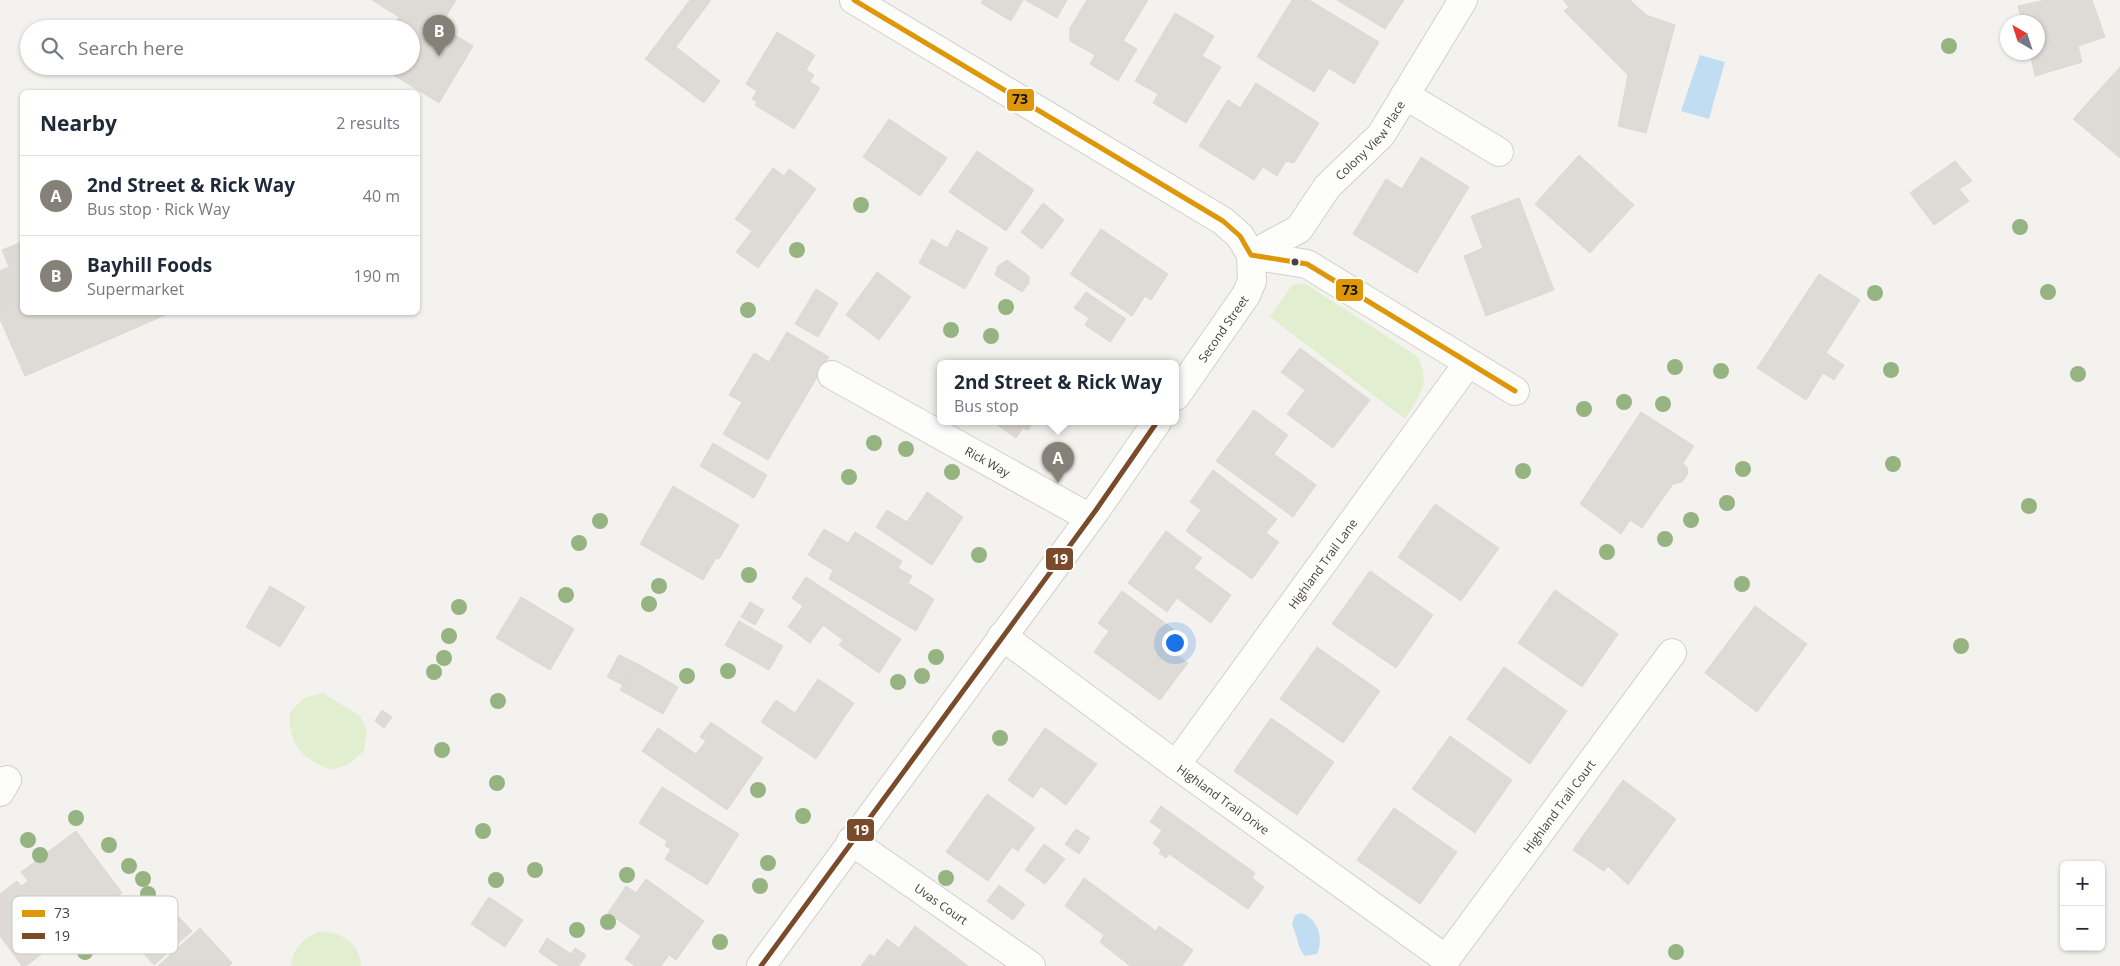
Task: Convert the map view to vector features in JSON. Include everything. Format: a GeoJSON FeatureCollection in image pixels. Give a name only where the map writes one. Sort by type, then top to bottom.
{"type":"FeatureCollection","features":[{"type":"Feature","properties":{"kind":"street"},"geometry":{"type":"LineString","coordinates":[[854,0],[1223,221],[1240,236],[1251,255],[1307,264],[1515,391]]}},
{"type":"Feature","properties":{"kind":"street","name":"Colony View Place"},"geometry":{"type":"LineString","coordinates":[[1251,255],[1299,229],[1327,187],[1380,135],[1463,0]]}},
{"type":"Feature","properties":{"kind":"street"},"geometry":{"type":"LineString","coordinates":[[1405,95],[1498,152]]}},
{"type":"Feature","properties":{"kind":"street","name":"Second Street"},"geometry":{"type":"LineString","coordinates":[[1179,392],[1246,295],[1252,281],[1251,255]]}},
{"type":"Feature","properties":{"kind":"street","name":"Highland Trail Lane"},"geometry":{"type":"LineString","coordinates":[[1176,765],[1468,363]]}},
{"type":"Feature","properties":{"kind":"street","name":"Rick Way"},"geometry":{"type":"LineString","coordinates":[[832,375],[1090,518]]}},
{"type":"Feature","properties":{"kind":"street"},"geometry":{"type":"LineString","coordinates":[[761,966],[1090,518],[1156,425]]}},
{"type":"Feature","properties":{"kind":"street","name":"Highland Trail Drive"},"geometry":{"type":"LineString","coordinates":[[1002,636],[1176,765],[1446,959]]}},
{"type":"Feature","properties":{"kind":"street","name":"Highland Trail Court"},"geometry":{"type":"LineString","coordinates":[[1446,959],[1672,653]]}},
{"type":"Feature","properties":{"kind":"street","name":"Uvas Court"},"geometry":{"type":"LineString","coordinates":[[851,841],[1031,966]]}},
{"type":"Feature","properties":{"kind":"green space"},"geometry":{"type":"Polygon","coordinates":[[[1304,283],[1417,356],[1423,373],[1422,389],[1405,419],[1270,317],[1292,285],[1304,283]]]}},
{"type":"Feature","properties":{"kind":"green space"},"geometry":{"type":"Polygon","coordinates":[[[323,693],[360,716],[367,731],[364,751],[348,765],[330,770],[311,760],[298,748],[291,733],[290,723],[290,712],[304,698],[323,693]]]}},
{"type":"Feature","properties":{"kind":"green space"},"geometry":{"type":"Polygon","coordinates":[[[318,932],[341,936],[353,944],[360,958],[361,966],[291,966],[299,945],[318,932]]]}},
{"type":"Feature","properties":{"kind":"water"},"geometry":{"type":"Polygon","coordinates":[[[1700,55],[1725,62],[1709,119],[1681,111],[1700,55]]]}},
{"type":"Feature","properties":{"kind":"water"},"geometry":{"type":"Polygon","coordinates":[[[1301,913],[1312,919],[1318,930],[1320,942],[1317,954],[1305,956],[1299,946],[1292,925],[1295,915],[1301,913]]]}},
{"type":"Feature","properties":{"kind":"building"},"geometry":{"type":"Polygon","coordinates":[[[372,0],[456,0],[440,26],[473,46],[439,103],[394,75],[420,75],[420,20],[397,20],[399,17],[372,0]]]}},
{"type":"Feature","properties":{"kind":"building"},"geometry":{"type":"Polygon","coordinates":[[[690,0],[711,0],[676,47],[720,81],[704,103],[645,59],[690,0]]]}},
{"type":"Feature","properties":{"kind":"building"},"geometry":{"type":"Polygon","coordinates":[[[983,0],[1023,0],[1011,21],[981,3],[983,0]]]}},
{"type":"Feature","properties":{"kind":"building"},"geometry":{"type":"Polygon","coordinates":[[[1025,0],[1067,0],[1057,18],[1025,0]]]}},
{"type":"Feature","properties":{"kind":"building"},"geometry":{"type":"Polygon","coordinates":[[[1087,0],[1148,0],[1123,41],[1137,49],[1118,81],[1090,64],[1095,55],[1070,41],[1070,28],[1087,0]]]}},
{"type":"Feature","properties":{"kind":"building"},"geometry":{"type":"Polygon","coordinates":[[[1292,0],[1309,0],[1379,42],[1354,84],[1329,68],[1314,92],[1257,57],[1292,0]]]}},
{"type":"Feature","properties":{"kind":"building"},"geometry":{"type":"Polygon","coordinates":[[[1337,0],[1404,0],[1385,29],[1337,0]]]}},
{"type":"Feature","properties":{"kind":"building"},"geometry":{"type":"Polygon","coordinates":[[[1563,0],[1630,0],[1646,15],[1675,25],[1646,133],[1618,126],[1628,75],[1564,11],[1569,7],[1563,0]]]}},
{"type":"Feature","properties":{"kind":"building"},"geometry":{"type":"Polygon","coordinates":[[[2046,0],[2092,0],[2105,37],[2078,46],[2082,62],[2035,76],[2032,60],[2045,60],[2045,15],[2020,15],[2018,6],[2046,0]]]}},
{"type":"Feature","properties":{"kind":"building"},"geometry":{"type":"Polygon","coordinates":[[[1175,13],[1214,36],[1202,56],[1221,67],[1186,123],[1153,103],[1158,94],[1135,81],[1175,13]]]}},
{"type":"Feature","properties":{"kind":"building"},"geometry":{"type":"Polygon","coordinates":[[[777,32],[815,55],[806,70],[814,75],[810,82],[820,88],[794,129],[755,105],[757,102],[752,99],[757,91],[746,84],[777,32]]]}},
{"type":"Feature","properties":{"kind":"building"},"geometry":{"type":"Polygon","coordinates":[[[2120,67],[2120,158],[2073,119],[2120,67]]]}},
{"type":"Feature","properties":{"kind":"building"},"geometry":{"type":"Polygon","coordinates":[[[1256,83],[1319,123],[1294,163],[1286,161],[1277,176],[1263,167],[1254,180],[1199,146],[1228,100],[1240,108],[1256,83]]]}},
{"type":"Feature","properties":{"kind":"building"},"geometry":{"type":"Polygon","coordinates":[[[889,119],[947,158],[920,196],[863,157],[889,119]]]}},
{"type":"Feature","properties":{"kind":"building"},"geometry":{"type":"Polygon","coordinates":[[[977,151],[1034,190],[1006,231],[949,192],[977,151]]]}},
{"type":"Feature","properties":{"kind":"building"},"geometry":{"type":"Polygon","coordinates":[[[1579,155],[1634,205],[1590,253],[1535,204],[1579,155]]]}},
{"type":"Feature","properties":{"kind":"building"},"geometry":{"type":"Polygon","coordinates":[[[1421,157],[1469,187],[1417,273],[1353,234],[1386,179],[1402,189],[1421,157]]]}},
{"type":"Feature","properties":{"kind":"building"},"geometry":{"type":"Polygon","coordinates":[[[1955,161],[1972,181],[1959,189],[1969,201],[1934,225],[1910,193],[1955,161]]]}},
{"type":"Feature","properties":{"kind":"building"},"geometry":{"type":"Polygon","coordinates":[[[773,168],[784,176],[789,169],[816,189],[758,268],[736,252],[752,231],[735,219],[773,168]]]}},
{"type":"Feature","properties":{"kind":"building"},"geometry":{"type":"Polygon","coordinates":[[[1519,198],[1554,290],[1486,316],[1464,256],[1483,248],[1471,216],[1519,198]]]}},
{"type":"Feature","properties":{"kind":"building"},"geometry":{"type":"Polygon","coordinates":[[[1043,203],[1064,220],[1042,249],[1021,232],[1043,203]]]}},
{"type":"Feature","properties":{"kind":"building"},"geometry":{"type":"Polygon","coordinates":[[[1101,229],[1168,274],[1151,300],[1145,296],[1132,316],[1070,274],[1101,229]]]}},
{"type":"Feature","properties":{"kind":"building"},"geometry":{"type":"Polygon","coordinates":[[[957,230],[988,248],[965,289],[919,263],[932,239],[947,248],[957,230]]]}},
{"type":"Feature","properties":{"kind":"building"},"geometry":{"type":"Polygon","coordinates":[[[20,243],[20,315],[165,315],[25,376],[0,319],[0,271],[9,267],[2,250],[20,243]]]}},
{"type":"Feature","properties":{"kind":"building"},"geometry":{"type":"Polygon","coordinates":[[[1007,260],[1029,276],[1029,283],[1022,292],[995,275],[998,266],[1007,260]]]}},
{"type":"Feature","properties":{"kind":"building"},"geometry":{"type":"Polygon","coordinates":[[[877,272],[911,297],[879,340],[846,315],[877,272]]]}},
{"type":"Feature","properties":{"kind":"building"},"geometry":{"type":"Polygon","coordinates":[[[1819,274],[1860,300],[1826,353],[1844,365],[1834,380],[1823,373],[1806,400],[1757,368],[1819,274]]]}},
{"type":"Feature","properties":{"kind":"building"},"geometry":{"type":"Polygon","coordinates":[[[816,289],[838,303],[818,337],[795,324],[816,289]]]}},
{"type":"Feature","properties":{"kind":"building"},"geometry":{"type":"Polygon","coordinates":[[[1086,292],[1126,319],[1110,342],[1085,325],[1089,318],[1074,308],[1086,292]]]}},
{"type":"Feature","properties":{"kind":"building"},"geometry":{"type":"Polygon","coordinates":[[[787,332],[829,357],[768,460],[723,434],[742,402],[729,395],[754,353],[769,362],[787,332]]]}},
{"type":"Feature","properties":{"kind":"building"},"geometry":{"type":"Polygon","coordinates":[[[1300,348],[1370,400],[1333,448],[1287,414],[1305,390],[1281,372],[1300,348]]]}},
{"type":"Feature","properties":{"kind":"building"},"geometry":{"type":"Polygon","coordinates":[[[1254,410],[1288,435],[1274,454],[1316,485],[1293,517],[1216,461],[1254,410]]]}},
{"type":"Feature","properties":{"kind":"building"},"geometry":{"type":"Polygon","coordinates":[[[1641,412],[1694,446],[1683,463],[1688,469],[1687,475],[1682,482],[1673,484],[1642,528],[1630,520],[1621,534],[1580,504],[1641,412]]]}},
{"type":"Feature","properties":{"kind":"building"},"geometry":{"type":"Polygon","coordinates":[[[997,425],[1032,425],[1028,430],[1023,428],[1016,438],[997,425]]]}},
{"type":"Feature","properties":{"kind":"building"},"geometry":{"type":"Polygon","coordinates":[[[713,443],[767,475],[754,498],[700,466],[713,443]]]}},
{"type":"Feature","properties":{"kind":"building"},"geometry":{"type":"Polygon","coordinates":[[[1213,470],[1277,519],[1266,533],[1279,542],[1252,579],[1186,531],[1201,510],[1190,502],[1213,470]]]}},
{"type":"Feature","properties":{"kind":"building"},"geometry":{"type":"Polygon","coordinates":[[[673,486],[739,525],[719,559],[716,558],[703,580],[640,544],[673,486]]]}},
{"type":"Feature","properties":{"kind":"building"},"geometry":{"type":"Polygon","coordinates":[[[927,492],[963,517],[932,565],[876,527],[887,510],[907,522],[927,492]]]}},
{"type":"Feature","properties":{"kind":"building"},"geometry":{"type":"Polygon","coordinates":[[[1435,504],[1499,548],[1461,601],[1398,557],[1435,504]]]}},
{"type":"Feature","properties":{"kind":"building"},"geometry":{"type":"Polygon","coordinates":[[[824,529],[848,543],[855,532],[902,561],[898,568],[912,576],[908,583],[934,599],[916,631],[829,579],[833,570],[808,555],[824,529]]]}},
{"type":"Feature","properties":{"kind":"building"},"geometry":{"type":"Polygon","coordinates":[[[1166,531],[1202,558],[1194,568],[1231,595],[1211,623],[1177,598],[1167,612],[1128,583],[1166,531]]]}},
{"type":"Feature","properties":{"kind":"building"},"geometry":{"type":"Polygon","coordinates":[[[1370,571],[1433,615],[1396,668],[1332,624],[1370,571]]]}},
{"type":"Feature","properties":{"kind":"building"},"geometry":{"type":"Polygon","coordinates":[[[806,577],[901,639],[879,673],[839,645],[843,640],[823,625],[810,643],[788,627],[803,606],[792,598],[806,577]]]}},
{"type":"Feature","properties":{"kind":"building"},"geometry":{"type":"Polygon","coordinates":[[[270,586],[305,607],[280,647],[246,627],[270,586]]]}},
{"type":"Feature","properties":{"kind":"building"},"geometry":{"type":"Polygon","coordinates":[[[1555,590],[1618,634],[1582,687],[1518,643],[1555,590]]]}},
{"type":"Feature","properties":{"kind":"building"},"geometry":{"type":"Polygon","coordinates":[[[1122,591],[1177,632],[1166,647],[1188,663],[1160,700],[1094,652],[1109,631],[1098,623],[1122,591]]]}},
{"type":"Feature","properties":{"kind":"building"},"geometry":{"type":"Polygon","coordinates":[[[521,597],[574,629],[550,670],[496,638],[521,597]]]}},
{"type":"Feature","properties":{"kind":"building"},"geometry":{"type":"Polygon","coordinates":[[[750,602],[764,610],[755,625],[741,617],[750,602]]]}},
{"type":"Feature","properties":{"kind":"building"},"geometry":{"type":"Polygon","coordinates":[[[1755,606],[1807,644],[1757,712],[1705,673],[1755,606]]]}},
{"type":"Feature","properties":{"kind":"building"},"geometry":{"type":"Polygon","coordinates":[[[739,621],[783,646],[769,670],[725,645],[739,621]]]}},
{"type":"Feature","properties":{"kind":"building"},"geometry":{"type":"Polygon","coordinates":[[[1317,647],[1380,691],[1343,743],[1280,699],[1317,647]]]}},
{"type":"Feature","properties":{"kind":"building"},"geometry":{"type":"Polygon","coordinates":[[[619,655],[636,663],[623,685],[607,677],[619,655]]]}},
{"type":"Feature","properties":{"kind":"building"},"geometry":{"type":"Polygon","coordinates":[[[636,663],[678,687],[663,714],[620,690],[636,663]]]}},
{"type":"Feature","properties":{"kind":"building"},"geometry":{"type":"Polygon","coordinates":[[[1504,667],[1567,711],[1530,764],[1467,719],[1504,667]]]}},
{"type":"Feature","properties":{"kind":"building"},"geometry":{"type":"Polygon","coordinates":[[[818,679],[854,703],[816,759],[761,722],[776,700],[795,713],[818,679]]]}},
{"type":"Feature","properties":{"kind":"building"},"geometry":{"type":"Polygon","coordinates":[[[382,710],[392,717],[384,728],[375,721],[382,710]]]}},
{"type":"Feature","properties":{"kind":"building"},"geometry":{"type":"Polygon","coordinates":[[[1271,718],[1334,762],[1297,815],[1234,771],[1271,718]]]}},
{"type":"Feature","properties":{"kind":"building"},"geometry":{"type":"Polygon","coordinates":[[[711,722],[763,758],[727,810],[642,751],[658,728],[696,754],[706,741],[700,737],[711,722]]]}},
{"type":"Feature","properties":{"kind":"building"},"geometry":{"type":"Polygon","coordinates":[[[1045,728],[1097,764],[1066,805],[1041,786],[1033,798],[1008,780],[1045,728]]]}},
{"type":"Feature","properties":{"kind":"building"},"geometry":{"type":"Polygon","coordinates":[[[1450,736],[1512,780],[1475,833],[1412,789],[1450,736]]]}},
{"type":"Feature","properties":{"kind":"building"},"geometry":{"type":"Polygon","coordinates":[[[1623,780],[1676,819],[1628,885],[1608,866],[1604,871],[1573,850],[1623,780]]]}},
{"type":"Feature","properties":{"kind":"building"},"geometry":{"type":"Polygon","coordinates":[[[662,787],[739,834],[707,885],[665,859],[671,849],[665,846],[667,841],[639,823],[662,787]]]}},
{"type":"Feature","properties":{"kind":"building"},"geometry":{"type":"Polygon","coordinates":[[[987,794],[1035,828],[1018,851],[1012,847],[988,881],[946,852],[987,794]]]}},
{"type":"Feature","properties":{"kind":"building"},"geometry":{"type":"Polygon","coordinates":[[[1161,806],[1255,873],[1252,878],[1264,887],[1248,909],[1169,854],[1166,858],[1159,853],[1161,850],[1153,843],[1162,830],[1150,822],[1161,806]]]}},
{"type":"Feature","properties":{"kind":"building"},"geometry":{"type":"Polygon","coordinates":[[[1394,808],[1457,852],[1420,904],[1357,860],[1394,808]]]}},
{"type":"Feature","properties":{"kind":"building"},"geometry":{"type":"Polygon","coordinates":[[[1076,829],[1090,838],[1079,854],[1065,844],[1076,829]]]}},
{"type":"Feature","properties":{"kind":"building"},"geometry":{"type":"Polygon","coordinates":[[[76,831],[122,893],[118,896],[12,896],[12,952],[0,936],[0,894],[17,881],[21,886],[28,881],[21,872],[76,831]]]}},
{"type":"Feature","properties":{"kind":"building"},"geometry":{"type":"Polygon","coordinates":[[[1044,844],[1065,859],[1045,884],[1025,870],[1044,844]]]}},
{"type":"Feature","properties":{"kind":"building"},"geometry":{"type":"Polygon","coordinates":[[[1084,878],[1156,931],[1159,926],[1193,950],[1182,966],[1130,966],[1100,942],[1104,935],[1065,906],[1084,878]]]}},
{"type":"Feature","properties":{"kind":"building"},"geometry":{"type":"Polygon","coordinates":[[[646,879],[704,921],[676,960],[669,955],[661,966],[635,966],[625,959],[641,936],[608,913],[626,886],[636,893],[646,879]]]}},
{"type":"Feature","properties":{"kind":"building"},"geometry":{"type":"Polygon","coordinates":[[[999,885],[1025,904],[1013,920],[987,901],[999,885]]]}},
{"type":"Feature","properties":{"kind":"building"},"geometry":{"type":"Polygon","coordinates":[[[489,897],[523,920],[505,947],[471,924],[489,897]]]}},
{"type":"Feature","properties":{"kind":"building"},"geometry":{"type":"Polygon","coordinates":[[[178,916],[192,931],[178,944],[178,916]]]}},
{"type":"Feature","properties":{"kind":"building"},"geometry":{"type":"Polygon","coordinates":[[[915,926],[968,966],[861,966],[870,954],[874,957],[887,939],[899,948],[915,926]]]}},
{"type":"Feature","properties":{"kind":"building"},"geometry":{"type":"Polygon","coordinates":[[[200,928],[232,963],[229,966],[158,966],[171,954],[178,954],[178,948],[200,928]]]}},
{"type":"Feature","properties":{"kind":"building"},"geometry":{"type":"Polygon","coordinates":[[[547,938],[571,954],[575,948],[586,955],[579,966],[559,966],[539,952],[547,938]]]}},
{"type":"Feature","properties":{"kind":"building"},"geometry":{"type":"Polygon","coordinates":[[[13,954],[42,954],[26,966],[22,966],[13,954]]]}},
{"type":"Feature","properties":{"kind":"building"},"geometry":{"type":"Polygon","coordinates":[[[144,954],[166,954],[154,965],[144,954]]]}},
{"type":"Feature","properties":{"kind":"transit line","name":"73"},"geometry":{"type":"LineString","coordinates":[[854,0],[1223,221],[1240,236],[1251,255],[1307,264],[1515,391]]}},
{"type":"Feature","properties":{"kind":"transit line","name":"19"},"geometry":{"type":"LineString","coordinates":[[761,966],[1096,510],[1155,425]]}},
{"type":"Feature","properties":{"kind":"place","name":"Bayhill Foods"},"geometry":{"type":"Point","coordinates":[439,56]}},
{"type":"Feature","properties":{"kind":"place","name":"2nd Street & Rick Way"},"geometry":{"type":"Point","coordinates":[1058,483]}}]}
